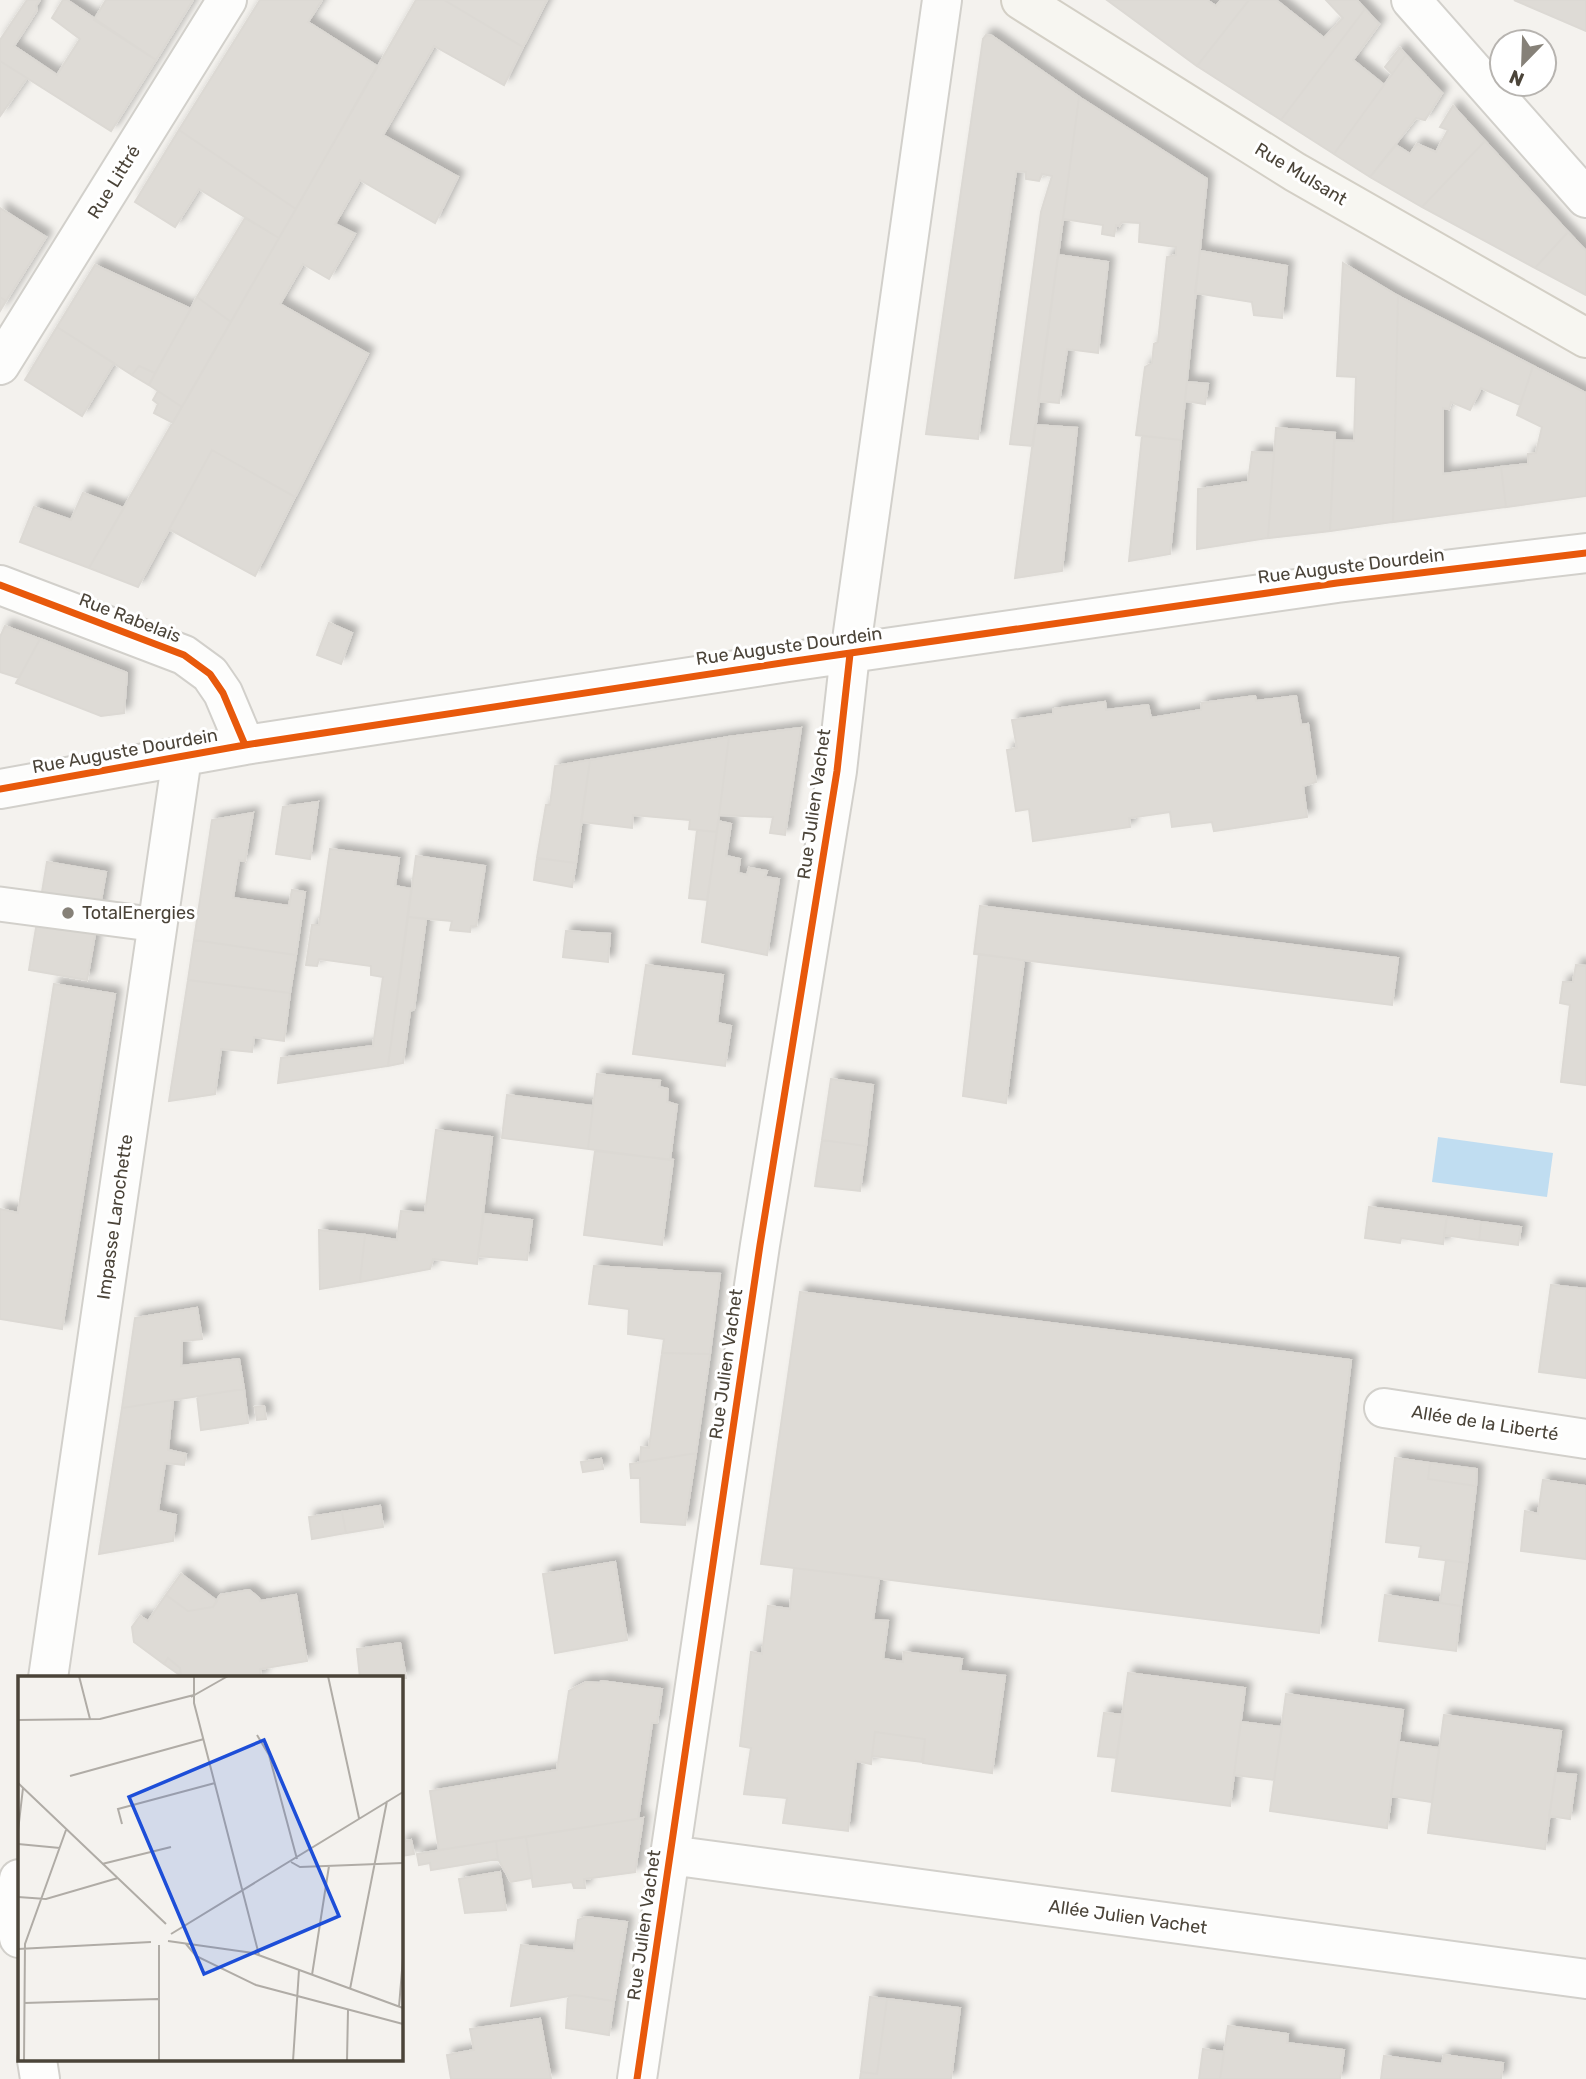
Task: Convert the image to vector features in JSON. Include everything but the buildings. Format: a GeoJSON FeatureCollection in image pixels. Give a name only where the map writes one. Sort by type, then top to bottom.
{"type":"FeatureCollection","features":[{"type":"Feature","properties":{"kind":"main road","name":"Rue Mulsant"},"geometry":{"type":"LineString","coordinates":[[1021,0],[1295,172],[1586,338]]}},
{"type":"Feature","properties":{"kind":"street","name":"Rue Littré"},"geometry":{"type":"LineString","coordinates":[[0,365],[227,0]]}},
{"type":"Feature","properties":{"kind":"street","name":"Rue Julien Vachet"},"geometry":{"type":"LineString","coordinates":[[637,2079],[760,1245],[837,771],[850,654],[942,0]]}},
{"type":"Feature","properties":{"kind":"street"},"geometry":{"type":"LineString","coordinates":[[1410,0],[1586,198]]}},
{"type":"Feature","properties":{"kind":"street","name":"Rue Auguste Dourdein"},"geometry":{"type":"LineString","coordinates":[[0,789],[245,745],[788,662],[1337,583],[1586,553]]}},
{"type":"Feature","properties":{"kind":"street","name":"Rue Rabelais"},"geometry":{"type":"LineString","coordinates":[[0,585],[184,655],[210,674],[223,692],[245,745]]}},
{"type":"Feature","properties":{"kind":"street","name":"Impasse Larochette"},"geometry":{"type":"LineString","coordinates":[[48,1676],[182,757]]}},
{"type":"Feature","properties":{"kind":"street","name":"Allée de la Liberté"},"geometry":{"type":"LineString","coordinates":[[1384,1408],[1586,1439]]}},
{"type":"Feature","properties":{"kind":"street","name":"Allée Julien Vachet"},"geometry":{"type":"LineString","coordinates":[[670,1855],[1586,1979]]}},
{"type":"Feature","properties":{"kind":"street"},"geometry":{"type":"LineString","coordinates":[[18,1887],[15,1909],[18,1931]]}},
{"type":"Feature","properties":{"kind":"lane"},"geometry":{"type":"LineString","coordinates":[[0,904],[158,925]]}},
{"type":"Feature","properties":{"kind":"water"},"geometry":{"type":"Polygon","coordinates":[[[1438,1137],[1553,1153],[1547,1197],[1432,1182],[1438,1137]]]}},
{"type":"Feature","properties":{"kind":"cycle path"},"geometry":{"type":"LineString","coordinates":[[0,789],[245,745],[788,662],[1337,583],[1586,553]]}},
{"type":"Feature","properties":{"kind":"cycle path"},"geometry":{"type":"LineString","coordinates":[[0,585],[184,655],[210,674],[223,693],[245,745]]}},
{"type":"Feature","properties":{"kind":"cycle path"},"geometry":{"type":"LineString","coordinates":[[637,2079],[760,1245],[837,771],[850,654]]}},
{"type":"Feature","properties":{"kind":"place","name":"TotalEnergies"},"geometry":{"type":"Point","coordinates":[68,913]}}]}
